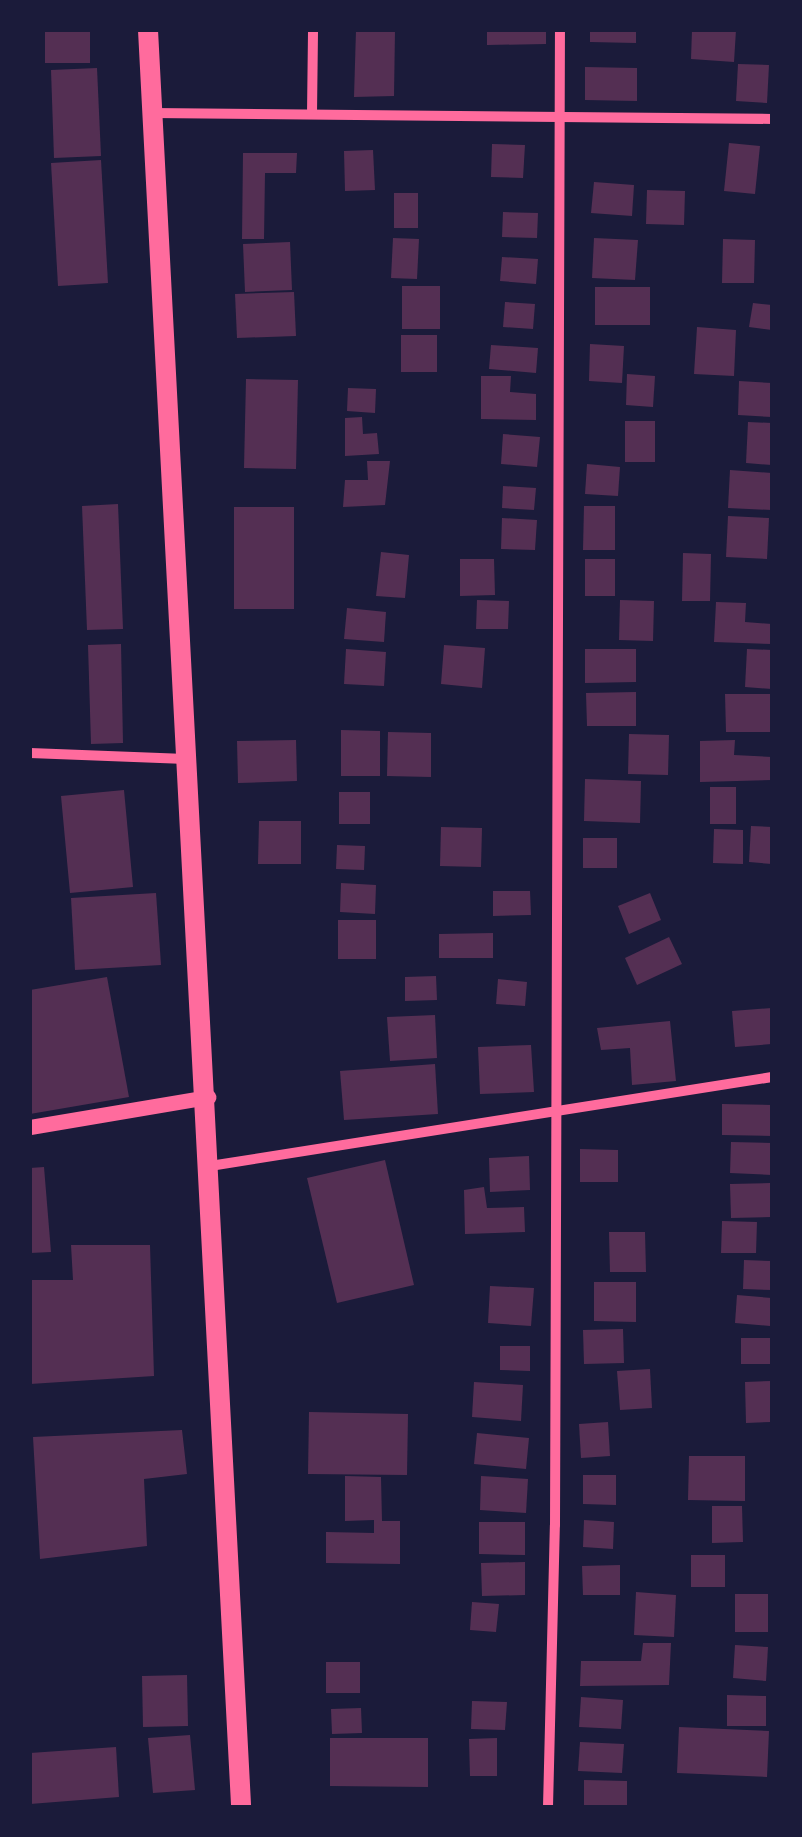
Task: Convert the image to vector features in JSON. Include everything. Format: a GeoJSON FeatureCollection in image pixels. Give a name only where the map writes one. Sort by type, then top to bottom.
{"type":"FeatureCollection","features":[{"type":"Feature","properties":{"kind":"highway"},"geometry":{"type":"LineString","coordinates":[[148,30],[208,1097],[241,1807]]}},
{"type":"Feature","properties":{"kind":"street"},"geometry":{"type":"LineString","coordinates":[[312,114],[313,30]]}},
{"type":"Feature","properties":{"kind":"street"},"geometry":{"type":"LineString","coordinates":[[548,1807],[560,30]]}},
{"type":"Feature","properties":{"kind":"street"},"geometry":{"type":"LineString","coordinates":[[152,112],[772,119]]}},
{"type":"Feature","properties":{"kind":"street"},"geometry":{"type":"LineString","coordinates":[[30,753],[186,759]]}},
{"type":"Feature","properties":{"kind":"street"},"geometry":{"type":"LineString","coordinates":[[210,1166],[554,1108],[772,1077]]}},
{"type":"Feature","properties":{"kind":"street"},"geometry":{"type":"LineString","coordinates":[[30,1127],[208,1097]]}},
{"type":"Feature","properties":{"kind":"building"},"geometry":{"type":"Polygon","coordinates":[[[45,30],[90,30],[90,63],[45,63],[45,30]]]}},
{"type":"Feature","properties":{"kind":"building"},"geometry":{"type":"Polygon","coordinates":[[[356,30],[395,30],[394,96],[354,97],[356,30]]]}},
{"type":"Feature","properties":{"kind":"building"},"geometry":{"type":"Polygon","coordinates":[[[487,30],[546,30],[546,44],[487,45],[487,30]]]}},
{"type":"Feature","properties":{"kind":"building"},"geometry":{"type":"Polygon","coordinates":[[[590,30],[636,30],[636,43],[590,42],[590,30]]]}},
{"type":"Feature","properties":{"kind":"building"},"geometry":{"type":"Polygon","coordinates":[[[692,30],[736,30],[734,62],[691,59],[692,30]]]}},
{"type":"Feature","properties":{"kind":"building"},"geometry":{"type":"Polygon","coordinates":[[[738,64],[769,65],[767,103],[736,101],[738,64]]]}},
{"type":"Feature","properties":{"kind":"building"},"geometry":{"type":"Polygon","coordinates":[[[585,67],[637,68],[637,101],[585,100],[585,67]]]}},
{"type":"Feature","properties":{"kind":"building"},"geometry":{"type":"Polygon","coordinates":[[[97,68],[101,156],[54,158],[51,70],[97,68]]]}},
{"type":"Feature","properties":{"kind":"building"},"geometry":{"type":"Polygon","coordinates":[[[729,143],[760,146],[755,194],[724,191],[729,143]]]}},
{"type":"Feature","properties":{"kind":"building"},"geometry":{"type":"Polygon","coordinates":[[[492,144],[525,145],[523,178],[491,177],[492,144]]]}},
{"type":"Feature","properties":{"kind":"building"},"geometry":{"type":"Polygon","coordinates":[[[373,150],[375,190],[345,191],[344,151],[373,150]]]}},
{"type":"Feature","properties":{"kind":"building"},"geometry":{"type":"Polygon","coordinates":[[[243,153],[297,153],[296,173],[265,173],[264,239],[242,239],[243,153]]]}},
{"type":"Feature","properties":{"kind":"building"},"geometry":{"type":"Polygon","coordinates":[[[101,160],[108,283],[58,286],[51,163],[101,160]]]}},
{"type":"Feature","properties":{"kind":"building"},"geometry":{"type":"Polygon","coordinates":[[[594,182],[634,185],[632,216],[591,213],[594,182]]]}},
{"type":"Feature","properties":{"kind":"building"},"geometry":{"type":"Polygon","coordinates":[[[647,190],[685,191],[684,225],[646,224],[647,190]]]}},
{"type":"Feature","properties":{"kind":"building"},"geometry":{"type":"Polygon","coordinates":[[[394,193],[418,193],[418,228],[394,228],[394,193]]]}},
{"type":"Feature","properties":{"kind":"building"},"geometry":{"type":"Polygon","coordinates":[[[503,212],[538,213],[537,238],[502,237],[503,212]]]}},
{"type":"Feature","properties":{"kind":"building"},"geometry":{"type":"Polygon","coordinates":[[[393,238],[419,239],[417,279],[391,278],[393,238]]]}},
{"type":"Feature","properties":{"kind":"building"},"geometry":{"type":"Polygon","coordinates":[[[594,238],[638,240],[635,280],[592,278],[594,238]]]}},
{"type":"Feature","properties":{"kind":"building"},"geometry":{"type":"Polygon","coordinates":[[[723,239],[755,240],[754,283],[722,283],[723,239]]]}},
{"type":"Feature","properties":{"kind":"building"},"geometry":{"type":"Polygon","coordinates":[[[290,242],[292,290],[245,292],[243,244],[290,242]]]}},
{"type":"Feature","properties":{"kind":"building"},"geometry":{"type":"Polygon","coordinates":[[[502,257],[538,259],[536,284],[500,281],[502,257]]]}},
{"type":"Feature","properties":{"kind":"building"},"geometry":{"type":"Polygon","coordinates":[[[402,286],[440,286],[440,329],[402,329],[402,286]]]}},
{"type":"Feature","properties":{"kind":"building"},"geometry":{"type":"Polygon","coordinates":[[[595,287],[650,287],[650,325],[595,325],[595,287]]]}},
{"type":"Feature","properties":{"kind":"building"},"geometry":{"type":"Polygon","coordinates":[[[294,292],[296,336],[237,338],[235,294],[294,292]]]}},
{"type":"Feature","properties":{"kind":"building"},"geometry":{"type":"Polygon","coordinates":[[[505,302],[535,304],[533,329],[503,327],[505,302]]]}},
{"type":"Feature","properties":{"kind":"building"},"geometry":{"type":"Polygon","coordinates":[[[753,303],[772,305],[772,330],[749,327],[753,303]]]}},
{"type":"Feature","properties":{"kind":"building"},"geometry":{"type":"Polygon","coordinates":[[[697,327],[736,330],[734,376],[694,374],[697,327]]]}},
{"type":"Feature","properties":{"kind":"building"},"geometry":{"type":"Polygon","coordinates":[[[401,335],[437,335],[437,372],[401,372],[401,335]]]}},
{"type":"Feature","properties":{"kind":"building"},"geometry":{"type":"Polygon","coordinates":[[[590,344],[624,346],[622,383],[589,381],[590,344]]]}},
{"type":"Feature","properties":{"kind":"building"},"geometry":{"type":"Polygon","coordinates":[[[491,345],[538,348],[536,373],[489,369],[491,345]]]}},
{"type":"Feature","properties":{"kind":"building"},"geometry":{"type":"Polygon","coordinates":[[[627,374],[655,376],[653,407],[626,405],[627,374]]]}},
{"type":"Feature","properties":{"kind":"building"},"geometry":{"type":"Polygon","coordinates":[[[481,376],[511,376],[510,392],[536,394],[536,420],[481,419],[481,376]]]}},
{"type":"Feature","properties":{"kind":"building"},"geometry":{"type":"Polygon","coordinates":[[[246,379],[298,380],[296,469],[244,468],[246,379]]]}},
{"type":"Feature","properties":{"kind":"building"},"geometry":{"type":"Polygon","coordinates":[[[739,381],[772,383],[772,417],[738,415],[739,381]]]}},
{"type":"Feature","properties":{"kind":"building"},"geometry":{"type":"Polygon","coordinates":[[[348,388],[376,389],[375,413],[347,411],[348,388]]]}},
{"type":"Feature","properties":{"kind":"building"},"geometry":{"type":"Polygon","coordinates":[[[362,417],[363,434],[377,433],[379,454],[345,456],[345,418],[362,417]]]}},
{"type":"Feature","properties":{"kind":"building"},"geometry":{"type":"Polygon","coordinates":[[[625,421],[655,421],[655,462],[625,462],[625,421]]]}},
{"type":"Feature","properties":{"kind":"building"},"geometry":{"type":"Polygon","coordinates":[[[748,422],[772,423],[772,465],[746,463],[748,422]]]}},
{"type":"Feature","properties":{"kind":"building"},"geometry":{"type":"Polygon","coordinates":[[[503,434],[540,437],[537,467],[501,464],[503,434]]]}},
{"type":"Feature","properties":{"kind":"building"},"geometry":{"type":"Polygon","coordinates":[[[367,461],[390,461],[385,505],[343,507],[345,480],[368,480],[367,461]]]}},
{"type":"Feature","properties":{"kind":"building"},"geometry":{"type":"Polygon","coordinates":[[[587,464],[620,467],[618,496],[585,494],[587,464]]]}},
{"type":"Feature","properties":{"kind":"building"},"geometry":{"type":"Polygon","coordinates":[[[730,470],[772,473],[772,510],[728,508],[730,470]]]}},
{"type":"Feature","properties":{"kind":"building"},"geometry":{"type":"Polygon","coordinates":[[[503,486],[536,488],[534,510],[502,508],[503,486]]]}},
{"type":"Feature","properties":{"kind":"building"},"geometry":{"type":"Polygon","coordinates":[[[118,504],[123,629],[87,630],[82,506],[118,504]]]}},
{"type":"Feature","properties":{"kind":"building"},"geometry":{"type":"Polygon","coordinates":[[[584,506],[615,506],[615,550],[583,550],[584,506]]]}},
{"type":"Feature","properties":{"kind":"building"},"geometry":{"type":"Polygon","coordinates":[[[234,507],[294,507],[294,609],[234,609],[234,507]]]}},
{"type":"Feature","properties":{"kind":"building"},"geometry":{"type":"Polygon","coordinates":[[[728,516],[769,518],[767,559],[726,557],[728,516]]]}},
{"type":"Feature","properties":{"kind":"building"},"geometry":{"type":"Polygon","coordinates":[[[502,518],[537,520],[535,550],[501,549],[502,518]]]}},
{"type":"Feature","properties":{"kind":"building"},"geometry":{"type":"Polygon","coordinates":[[[381,552],[409,555],[405,598],[376,596],[381,552]]]}},
{"type":"Feature","properties":{"kind":"building"},"geometry":{"type":"Polygon","coordinates":[[[683,553],[711,554],[710,601],[682,601],[683,553]]]}},
{"type":"Feature","properties":{"kind":"building"},"geometry":{"type":"Polygon","coordinates":[[[460,559],[494,559],[495,595],[460,596],[460,559]]]}},
{"type":"Feature","properties":{"kind":"building"},"geometry":{"type":"Polygon","coordinates":[[[585,559],[615,559],[615,596],[585,596],[585,559]]]}},
{"type":"Feature","properties":{"kind":"building"},"geometry":{"type":"Polygon","coordinates":[[[477,600],[509,601],[508,629],[476,629],[477,600]]]}},
{"type":"Feature","properties":{"kind":"building"},"geometry":{"type":"Polygon","coordinates":[[[620,600],[654,601],[653,641],[619,640],[620,600]]]}},
{"type":"Feature","properties":{"kind":"building"},"geometry":{"type":"Polygon","coordinates":[[[716,602],[746,603],[745,622],[772,624],[772,644],[714,642],[716,602]]]}},
{"type":"Feature","properties":{"kind":"building"},"geometry":{"type":"Polygon","coordinates":[[[347,608],[386,612],[384,642],[344,639],[347,608]]]}},
{"type":"Feature","properties":{"kind":"building"},"geometry":{"type":"Polygon","coordinates":[[[121,644],[123,743],[91,744],[88,645],[121,644]]]}},
{"type":"Feature","properties":{"kind":"building"},"geometry":{"type":"Polygon","coordinates":[[[444,645],[485,648],[482,688],[441,684],[444,645]]]}},
{"type":"Feature","properties":{"kind":"building"},"geometry":{"type":"Polygon","coordinates":[[[346,649],[386,652],[384,686],[344,684],[346,649]]]}},
{"type":"Feature","properties":{"kind":"building"},"geometry":{"type":"Polygon","coordinates":[[[585,649],[636,649],[636,682],[585,683],[585,649]]]}},
{"type":"Feature","properties":{"kind":"building"},"geometry":{"type":"Polygon","coordinates":[[[747,649],[772,650],[772,689],[745,687],[747,649]]]}},
{"type":"Feature","properties":{"kind":"building"},"geometry":{"type":"Polygon","coordinates":[[[636,692],[636,726],[587,726],[586,693],[636,692]]]}},
{"type":"Feature","properties":{"kind":"building"},"geometry":{"type":"Polygon","coordinates":[[[725,694],[772,694],[772,732],[726,732],[725,694]]]}},
{"type":"Feature","properties":{"kind":"building"},"geometry":{"type":"Polygon","coordinates":[[[341,730],[380,731],[380,776],[341,776],[341,730]]]}},
{"type":"Feature","properties":{"kind":"building"},"geometry":{"type":"Polygon","coordinates":[[[388,732],[431,733],[431,777],[387,776],[388,732]]]}},
{"type":"Feature","properties":{"kind":"building"},"geometry":{"type":"Polygon","coordinates":[[[629,734],[669,735],[668,775],[628,774],[629,734]]]}},
{"type":"Feature","properties":{"kind":"building"},"geometry":{"type":"Polygon","coordinates":[[[296,740],[297,781],[238,783],[237,741],[296,740]]]}},
{"type":"Feature","properties":{"kind":"building"},"geometry":{"type":"Polygon","coordinates":[[[735,740],[734,755],[772,757],[772,780],[700,782],[700,741],[735,740]]]}},
{"type":"Feature","properties":{"kind":"building"},"geometry":{"type":"Polygon","coordinates":[[[585,779],[641,781],[640,823],[584,821],[585,779]]]}},
{"type":"Feature","properties":{"kind":"building"},"geometry":{"type":"Polygon","coordinates":[[[710,787],[736,787],[736,824],[710,824],[710,787]]]}},
{"type":"Feature","properties":{"kind":"building"},"geometry":{"type":"Polygon","coordinates":[[[124,790],[133,887],[70,893],[61,796],[124,790]]]}},
{"type":"Feature","properties":{"kind":"building"},"geometry":{"type":"Polygon","coordinates":[[[339,792],[370,792],[370,824],[339,824],[339,792]]]}},
{"type":"Feature","properties":{"kind":"building"},"geometry":{"type":"Polygon","coordinates":[[[259,821],[301,821],[301,864],[258,864],[259,821]]]}},
{"type":"Feature","properties":{"kind":"building"},"geometry":{"type":"Polygon","coordinates":[[[751,826],[772,827],[772,864],[749,862],[751,826]]]}},
{"type":"Feature","properties":{"kind":"building"},"geometry":{"type":"Polygon","coordinates":[[[441,827],[482,828],[481,867],[440,866],[441,827]]]}},
{"type":"Feature","properties":{"kind":"building"},"geometry":{"type":"Polygon","coordinates":[[[714,829],[743,830],[743,864],[713,863],[714,829]]]}},
{"type":"Feature","properties":{"kind":"building"},"geometry":{"type":"Polygon","coordinates":[[[583,838],[617,838],[617,868],[583,868],[583,838]]]}},
{"type":"Feature","properties":{"kind":"building"},"geometry":{"type":"Polygon","coordinates":[[[337,845],[365,846],[364,870],[336,869],[337,845]]]}},
{"type":"Feature","properties":{"kind":"building"},"geometry":{"type":"Polygon","coordinates":[[[341,883],[376,885],[375,914],[340,912],[341,883]]]}},
{"type":"Feature","properties":{"kind":"building"},"geometry":{"type":"Polygon","coordinates":[[[493,891],[530,891],[531,915],[493,916],[493,891]]]}},
{"type":"Feature","properties":{"kind":"building"},"geometry":{"type":"Polygon","coordinates":[[[156,893],[161,965],[75,970],[71,898],[156,893]]]}},
{"type":"Feature","properties":{"kind":"building"},"geometry":{"type":"Polygon","coordinates":[[[650,893],[661,920],[629,934],[618,906],[650,893]]]}},
{"type":"Feature","properties":{"kind":"building"},"geometry":{"type":"Polygon","coordinates":[[[338,920],[376,920],[376,959],[338,959],[338,920]]]}},
{"type":"Feature","properties":{"kind":"building"},"geometry":{"type":"Polygon","coordinates":[[[493,933],[493,958],[439,958],[439,934],[493,933]]]}},
{"type":"Feature","properties":{"kind":"building"},"geometry":{"type":"Polygon","coordinates":[[[669,937],[682,964],[637,985],[625,958],[669,937]]]}},
{"type":"Feature","properties":{"kind":"building"},"geometry":{"type":"Polygon","coordinates":[[[436,976],[437,1000],[405,1001],[405,977],[436,976]]]}},
{"type":"Feature","properties":{"kind":"building"},"geometry":{"type":"Polygon","coordinates":[[[107,977],[129,1097],[30,1114],[30,990],[107,977]]]}},
{"type":"Feature","properties":{"kind":"building"},"geometry":{"type":"Polygon","coordinates":[[[498,979],[527,982],[525,1006],[496,1004],[498,979]]]}},
{"type":"Feature","properties":{"kind":"building"},"geometry":{"type":"Polygon","coordinates":[[[772,1008],[772,1044],[735,1047],[732,1011],[772,1008]]]}},
{"type":"Feature","properties":{"kind":"building"},"geometry":{"type":"Polygon","coordinates":[[[435,1015],[437,1058],[390,1061],[387,1017],[435,1015]]]}},
{"type":"Feature","properties":{"kind":"building"},"geometry":{"type":"Polygon","coordinates":[[[670,1021],[676,1081],[632,1085],[630,1048],[601,1050],[597,1028],[670,1021]]]}},
{"type":"Feature","properties":{"kind":"building"},"geometry":{"type":"Polygon","coordinates":[[[531,1045],[534,1092],[480,1094],[478,1047],[531,1045]]]}},
{"type":"Feature","properties":{"kind":"building"},"geometry":{"type":"Polygon","coordinates":[[[435,1064],[438,1114],[344,1120],[340,1071],[435,1064]]]}},
{"type":"Feature","properties":{"kind":"building"},"geometry":{"type":"Polygon","coordinates":[[[722,1104],[772,1105],[772,1136],[722,1135],[722,1104]]]}},
{"type":"Feature","properties":{"kind":"building"},"geometry":{"type":"Polygon","coordinates":[[[731,1142],[772,1143],[772,1175],[730,1173],[731,1142]]]}},
{"type":"Feature","properties":{"kind":"building"},"geometry":{"type":"Polygon","coordinates":[[[580,1149],[618,1150],[618,1182],[580,1182],[580,1149]]]}},
{"type":"Feature","properties":{"kind":"building"},"geometry":{"type":"Polygon","coordinates":[[[529,1156],[530,1190],[490,1192],[489,1158],[529,1156]]]}},
{"type":"Feature","properties":{"kind":"building"},"geometry":{"type":"Polygon","coordinates":[[[385,1160],[414,1285],[337,1303],[307,1178],[385,1160]]]}},
{"type":"Feature","properties":{"kind":"building"},"geometry":{"type":"Polygon","coordinates":[[[44,1167],[51,1252],[30,1253],[30,1168],[44,1167]]]}},
{"type":"Feature","properties":{"kind":"building"},"geometry":{"type":"Polygon","coordinates":[[[770,1183],[771,1217],[731,1218],[730,1184],[770,1183]]]}},
{"type":"Feature","properties":{"kind":"building"},"geometry":{"type":"Polygon","coordinates":[[[484,1187],[487,1208],[524,1207],[525,1232],[465,1234],[464,1190],[484,1187]]]}},
{"type":"Feature","properties":{"kind":"building"},"geometry":{"type":"Polygon","coordinates":[[[722,1221],[757,1222],[756,1253],[721,1253],[722,1221]]]}},
{"type":"Feature","properties":{"kind":"building"},"geometry":{"type":"Polygon","coordinates":[[[609,1232],[645,1232],[646,1272],[610,1272],[609,1232]]]}},
{"type":"Feature","properties":{"kind":"building"},"geometry":{"type":"Polygon","coordinates":[[[71,1245],[150,1245],[154,1376],[30,1384],[30,1280],[73,1280],[71,1245]]]}},
{"type":"Feature","properties":{"kind":"building"},"geometry":{"type":"Polygon","coordinates":[[[744,1260],[772,1261],[772,1290],[743,1289],[744,1260]]]}},
{"type":"Feature","properties":{"kind":"building"},"geometry":{"type":"Polygon","coordinates":[[[594,1282],[636,1282],[636,1322],[594,1321],[594,1282]]]}},
{"type":"Feature","properties":{"kind":"building"},"geometry":{"type":"Polygon","coordinates":[[[490,1286],[534,1288],[531,1326],[488,1323],[490,1286]]]}},
{"type":"Feature","properties":{"kind":"building"},"geometry":{"type":"Polygon","coordinates":[[[737,1295],[772,1298],[770,1326],[735,1323],[737,1295]]]}},
{"type":"Feature","properties":{"kind":"building"},"geometry":{"type":"Polygon","coordinates":[[[623,1329],[624,1363],[584,1364],[583,1330],[623,1329]]]}},
{"type":"Feature","properties":{"kind":"building"},"geometry":{"type":"Polygon","coordinates":[[[741,1338],[771,1338],[770,1364],[741,1364],[741,1338]]]}},
{"type":"Feature","properties":{"kind":"building"},"geometry":{"type":"Polygon","coordinates":[[[500,1346],[530,1346],[530,1371],[500,1370],[500,1346]]]}},
{"type":"Feature","properties":{"kind":"building"},"geometry":{"type":"Polygon","coordinates":[[[650,1369],[652,1408],[620,1410],[617,1371],[650,1369]]]}},
{"type":"Feature","properties":{"kind":"building"},"geometry":{"type":"Polygon","coordinates":[[[771,1381],[771,1422],[746,1423],[745,1382],[771,1381]]]}},
{"type":"Feature","properties":{"kind":"building"},"geometry":{"type":"Polygon","coordinates":[[[474,1382],[523,1385],[521,1421],[472,1417],[474,1382]]]}},
{"type":"Feature","properties":{"kind":"building"},"geometry":{"type":"Polygon","coordinates":[[[309,1412],[408,1414],[407,1475],[308,1474],[309,1412]]]}},
{"type":"Feature","properties":{"kind":"building"},"geometry":{"type":"Polygon","coordinates":[[[608,1422],[610,1456],[581,1458],[579,1424],[608,1422]]]}},
{"type":"Feature","properties":{"kind":"building"},"geometry":{"type":"Polygon","coordinates":[[[182,1430],[187,1474],[144,1479],[147,1546],[40,1559],[33,1437],[182,1430]]]}},
{"type":"Feature","properties":{"kind":"building"},"geometry":{"type":"Polygon","coordinates":[[[477,1433],[529,1438],[526,1469],[474,1464],[477,1433]]]}},
{"type":"Feature","properties":{"kind":"building"},"geometry":{"type":"Polygon","coordinates":[[[689,1456],[745,1456],[745,1501],[688,1500],[689,1456]]]}},
{"type":"Feature","properties":{"kind":"building"},"geometry":{"type":"Polygon","coordinates":[[[583,1475],[616,1475],[616,1505],[583,1504],[583,1475]]]}},
{"type":"Feature","properties":{"kind":"building"},"geometry":{"type":"Polygon","coordinates":[[[345,1476],[381,1477],[382,1521],[400,1521],[400,1564],[326,1563],[326,1532],[374,1533],[374,1520],[345,1521],[345,1476]]]}},
{"type":"Feature","properties":{"kind":"building"},"geometry":{"type":"Polygon","coordinates":[[[481,1476],[528,1479],[526,1513],[480,1510],[481,1476]]]}},
{"type":"Feature","properties":{"kind":"building"},"geometry":{"type":"Polygon","coordinates":[[[712,1506],[742,1506],[743,1542],[712,1543],[712,1506]]]}},
{"type":"Feature","properties":{"kind":"building"},"geometry":{"type":"Polygon","coordinates":[[[584,1520],[614,1522],[613,1549],[583,1547],[584,1520]]]}},
{"type":"Feature","properties":{"kind":"building"},"geometry":{"type":"Polygon","coordinates":[[[479,1522],[525,1522],[525,1555],[479,1554],[479,1522]]]}},
{"type":"Feature","properties":{"kind":"building"},"geometry":{"type":"Polygon","coordinates":[[[691,1555],[725,1555],[725,1587],[691,1587],[691,1555]]]}},
{"type":"Feature","properties":{"kind":"building"},"geometry":{"type":"Polygon","coordinates":[[[525,1562],[525,1595],[482,1596],[481,1563],[525,1562]]]}},
{"type":"Feature","properties":{"kind":"building"},"geometry":{"type":"Polygon","coordinates":[[[620,1565],[620,1595],[583,1595],[582,1566],[620,1565]]]}},
{"type":"Feature","properties":{"kind":"building"},"geometry":{"type":"Polygon","coordinates":[[[636,1592],[676,1595],[674,1637],[634,1635],[636,1592]]]}},
{"type":"Feature","properties":{"kind":"building"},"geometry":{"type":"Polygon","coordinates":[[[735,1594],[768,1594],[768,1632],[735,1632],[735,1594]]]}},
{"type":"Feature","properties":{"kind":"building"},"geometry":{"type":"Polygon","coordinates":[[[472,1602],[499,1604],[496,1632],[470,1630],[472,1602]]]}},
{"type":"Feature","properties":{"kind":"building"},"geometry":{"type":"Polygon","coordinates":[[[643,1643],[671,1643],[669,1685],[580,1686],[581,1661],[641,1661],[643,1643]]]}},
{"type":"Feature","properties":{"kind":"building"},"geometry":{"type":"Polygon","coordinates":[[[735,1645],[768,1647],[766,1681],[733,1678],[735,1645]]]}},
{"type":"Feature","properties":{"kind":"building"},"geometry":{"type":"Polygon","coordinates":[[[326,1662],[360,1662],[360,1693],[326,1693],[326,1662]]]}},
{"type":"Feature","properties":{"kind":"building"},"geometry":{"type":"Polygon","coordinates":[[[187,1675],[188,1726],[143,1727],[142,1676],[187,1675]]]}},
{"type":"Feature","properties":{"kind":"building"},"geometry":{"type":"Polygon","coordinates":[[[727,1695],[766,1696],[766,1726],[727,1726],[727,1695]]]}},
{"type":"Feature","properties":{"kind":"building"},"geometry":{"type":"Polygon","coordinates":[[[581,1697],[623,1700],[621,1729],[579,1727],[581,1697]]]}},
{"type":"Feature","properties":{"kind":"building"},"geometry":{"type":"Polygon","coordinates":[[[472,1701],[507,1702],[505,1730],[471,1729],[472,1701]]]}},
{"type":"Feature","properties":{"kind":"building"},"geometry":{"type":"Polygon","coordinates":[[[361,1708],[362,1733],[332,1734],[331,1709],[361,1708]]]}},
{"type":"Feature","properties":{"kind":"building"},"geometry":{"type":"Polygon","coordinates":[[[679,1727],[769,1731],[767,1777],[677,1773],[679,1727]]]}},
{"type":"Feature","properties":{"kind":"building"},"geometry":{"type":"Polygon","coordinates":[[[190,1735],[195,1790],[153,1793],[148,1738],[190,1735]]]}},
{"type":"Feature","properties":{"kind":"building"},"geometry":{"type":"Polygon","coordinates":[[[330,1738],[428,1738],[428,1787],[330,1786],[330,1738]]]}},
{"type":"Feature","properties":{"kind":"building"},"geometry":{"type":"Polygon","coordinates":[[[497,1738],[497,1776],[470,1776],[469,1739],[497,1738]]]}},
{"type":"Feature","properties":{"kind":"building"},"geometry":{"type":"Polygon","coordinates":[[[580,1742],[624,1744],[622,1773],[578,1771],[580,1742]]]}},
{"type":"Feature","properties":{"kind":"building"},"geometry":{"type":"Polygon","coordinates":[[[116,1747],[119,1797],[30,1804],[30,1753],[116,1747]]]}},
{"type":"Feature","properties":{"kind":"building"},"geometry":{"type":"Polygon","coordinates":[[[584,1780],[627,1781],[627,1807],[584,1807],[584,1780]]]}}]}
